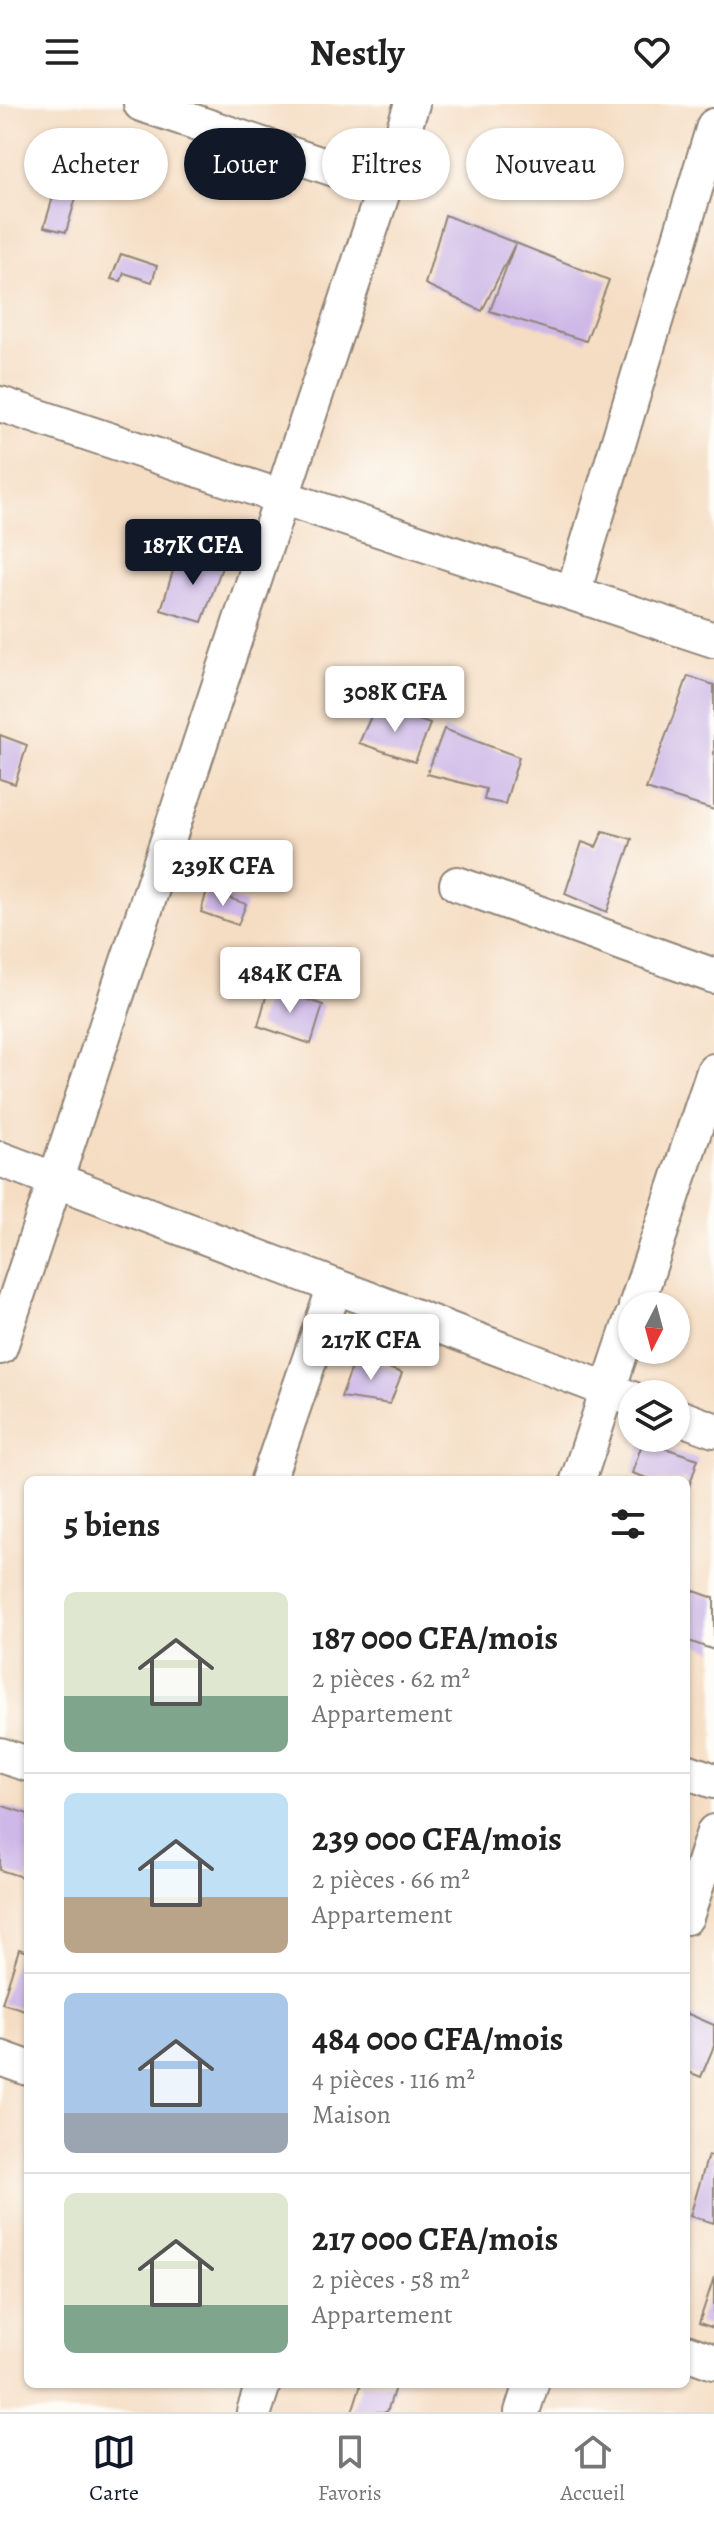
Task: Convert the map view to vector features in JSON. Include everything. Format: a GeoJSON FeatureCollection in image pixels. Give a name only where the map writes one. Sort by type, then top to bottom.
{"type":"FeatureCollection","features":[{"type":"Feature","properties":{"kind":"street"},"geometry":{"type":"LineString","coordinates":[[141,104],[197,113],[322,162]]}},
{"type":"Feature","properties":{"kind":"street"},"geometry":{"type":"LineString","coordinates":[[404,128],[412,104]]}},
{"type":"Feature","properties":{"kind":"street"},"geometry":{"type":"LineString","coordinates":[[573,593],[714,126]]}},
{"type":"Feature","properties":{"kind":"street"},"geometry":{"type":"LineString","coordinates":[[0,1347],[380,200]]}},
{"type":"Feature","properties":{"kind":"street"},"geometry":{"type":"LineString","coordinates":[[0,404],[714,640]]}},
{"type":"Feature","properties":{"kind":"street"},"geometry":{"type":"LineString","coordinates":[[457,884],[714,976]]}},
{"type":"Feature","properties":{"kind":"street"},"geometry":{"type":"LineString","coordinates":[[641,1292],[714,1071]]}},
{"type":"Feature","properties":{"kind":"street"},"geometry":{"type":"LineString","coordinates":[[0,1159],[618,1393]]}},
{"type":"Feature","properties":{"kind":"street"},"geometry":{"type":"LineString","coordinates":[[269,1476],[335,1286]]}},
{"type":"Feature","properties":{"kind":"street"},"geometry":{"type":"LineString","coordinates":[[580,1476],[618,1398]]}},
{"type":"Feature","properties":{"kind":"street"},"geometry":{"type":"LineString","coordinates":[[690,1421],[714,1430]]}},
{"type":"Feature","properties":{"kind":"street"},"geometry":{"type":"LineString","coordinates":[[0,1755],[24,1763]]}},
{"type":"Feature","properties":{"kind":"street"},"geometry":{"type":"LineString","coordinates":[[690,1772],[714,1781]]}},
{"type":"Feature","properties":{"kind":"street"},"geometry":{"type":"LineString","coordinates":[[690,1905],[714,1832]]}},
{"type":"Feature","properties":{"kind":"street"},"geometry":{"type":"LineString","coordinates":[[0,2058],[24,2067]]}},
{"type":"Feature","properties":{"kind":"street"},"geometry":{"type":"LineString","coordinates":[[690,2353],[714,2362]]}},
{"type":"Feature","properties":{"kind":"street"},"geometry":{"type":"LineString","coordinates":[[254,2412],[262,2388]]}},
{"type":"Feature","properties":{"kind":"street"},"geometry":{"type":"LineString","coordinates":[[522,2412],[530,2388]]}},
{"type":"Feature","properties":{"kind":"building"},"geometry":{"type":"Polygon","coordinates":[[[52,200],[75,200],[66,232],[44,227],[52,200]]]}},
{"type":"Feature","properties":{"kind":"building"},"geometry":{"type":"Polygon","coordinates":[[[445,215],[609,280],[586,341],[490,311],[515,244],[482,311],[425,284],[445,215]]]}},
{"type":"Feature","properties":{"kind":"building"},"geometry":{"type":"Polygon","coordinates":[[[121,254],[157,266],[152,282],[124,273],[121,281],[111,279],[121,254]]]}},
{"type":"Feature","properties":{"kind":"building"},"geometry":{"type":"Polygon","coordinates":[[[208,550],[226,556],[202,622],[161,610],[176,561],[195,570],[208,550]]]}},
{"type":"Feature","properties":{"kind":"building"},"geometry":{"type":"Polygon","coordinates":[[[688,676],[714,685],[714,810],[646,789],[688,676]]]}},
{"type":"Feature","properties":{"kind":"building"},"geometry":{"type":"Polygon","coordinates":[[[376,705],[430,724],[415,762],[359,743],[376,705]]]}},
{"type":"Feature","properties":{"kind":"building"},"geometry":{"type":"Polygon","coordinates":[[[444,729],[519,757],[505,804],[484,800],[486,789],[427,774],[444,729]]]}},
{"type":"Feature","properties":{"kind":"building"},"geometry":{"type":"Polygon","coordinates":[[[0,735],[27,745],[15,784],[0,779],[0,735]]]}},
{"type":"Feature","properties":{"kind":"building"},"geometry":{"type":"Polygon","coordinates":[[[603,831],[632,839],[607,912],[565,894],[582,842],[596,847],[603,831]]]}},
{"type":"Feature","properties":{"kind":"building"},"geometry":{"type":"Polygon","coordinates":[[[207,890],[246,904],[238,925],[201,912],[207,890]]]}},
{"type":"Feature","properties":{"kind":"building"},"geometry":{"type":"Polygon","coordinates":[[[269,986],[323,1005],[311,1044],[258,1026],[269,986]]]}},
{"type":"Feature","properties":{"kind":"building"},"geometry":{"type":"Polygon","coordinates":[[[356,1356],[402,1373],[390,1404],[341,1397],[356,1356]]]}},
{"type":"Feature","properties":{"kind":"building"},"geometry":{"type":"Polygon","coordinates":[[[639,1452],[677,1452],[698,1459],[690,1484],[690,1476],[641,1476],[632,1473],[639,1452]]]}},
{"type":"Feature","properties":{"kind":"building"},"geometry":{"type":"Polygon","coordinates":[[[690,1589],[714,1598],[714,1650],[690,1641],[690,1589]]]}},
{"type":"Feature","properties":{"kind":"building"},"geometry":{"type":"Polygon","coordinates":[[[0,1805],[24,1813],[24,1878],[0,1870],[0,1805]]]}},
{"type":"Feature","properties":{"kind":"building"},"geometry":{"type":"Polygon","coordinates":[[[19,1949],[24,1951],[24,2010],[2,2003],[19,1949]]]}},
{"type":"Feature","properties":{"kind":"building"},"geometry":{"type":"Polygon","coordinates":[[[690,2015],[714,2025],[714,2046],[701,2077],[690,2073],[690,2015]]]}},
{"type":"Feature","properties":{"kind":"building"},"geometry":{"type":"Polygon","coordinates":[[[708,2155],[714,2157],[714,2223],[690,2216],[708,2155]]]}},
{"type":"Feature","properties":{"kind":"building"},"geometry":{"type":"Polygon","coordinates":[[[714,2277],[714,2328],[699,2323],[714,2277]]]}},
{"type":"Feature","properties":{"kind":"building"},"geometry":{"type":"Polygon","coordinates":[[[360,2388],[395,2388],[387,2412],[352,2412],[360,2388]]]}}]}
